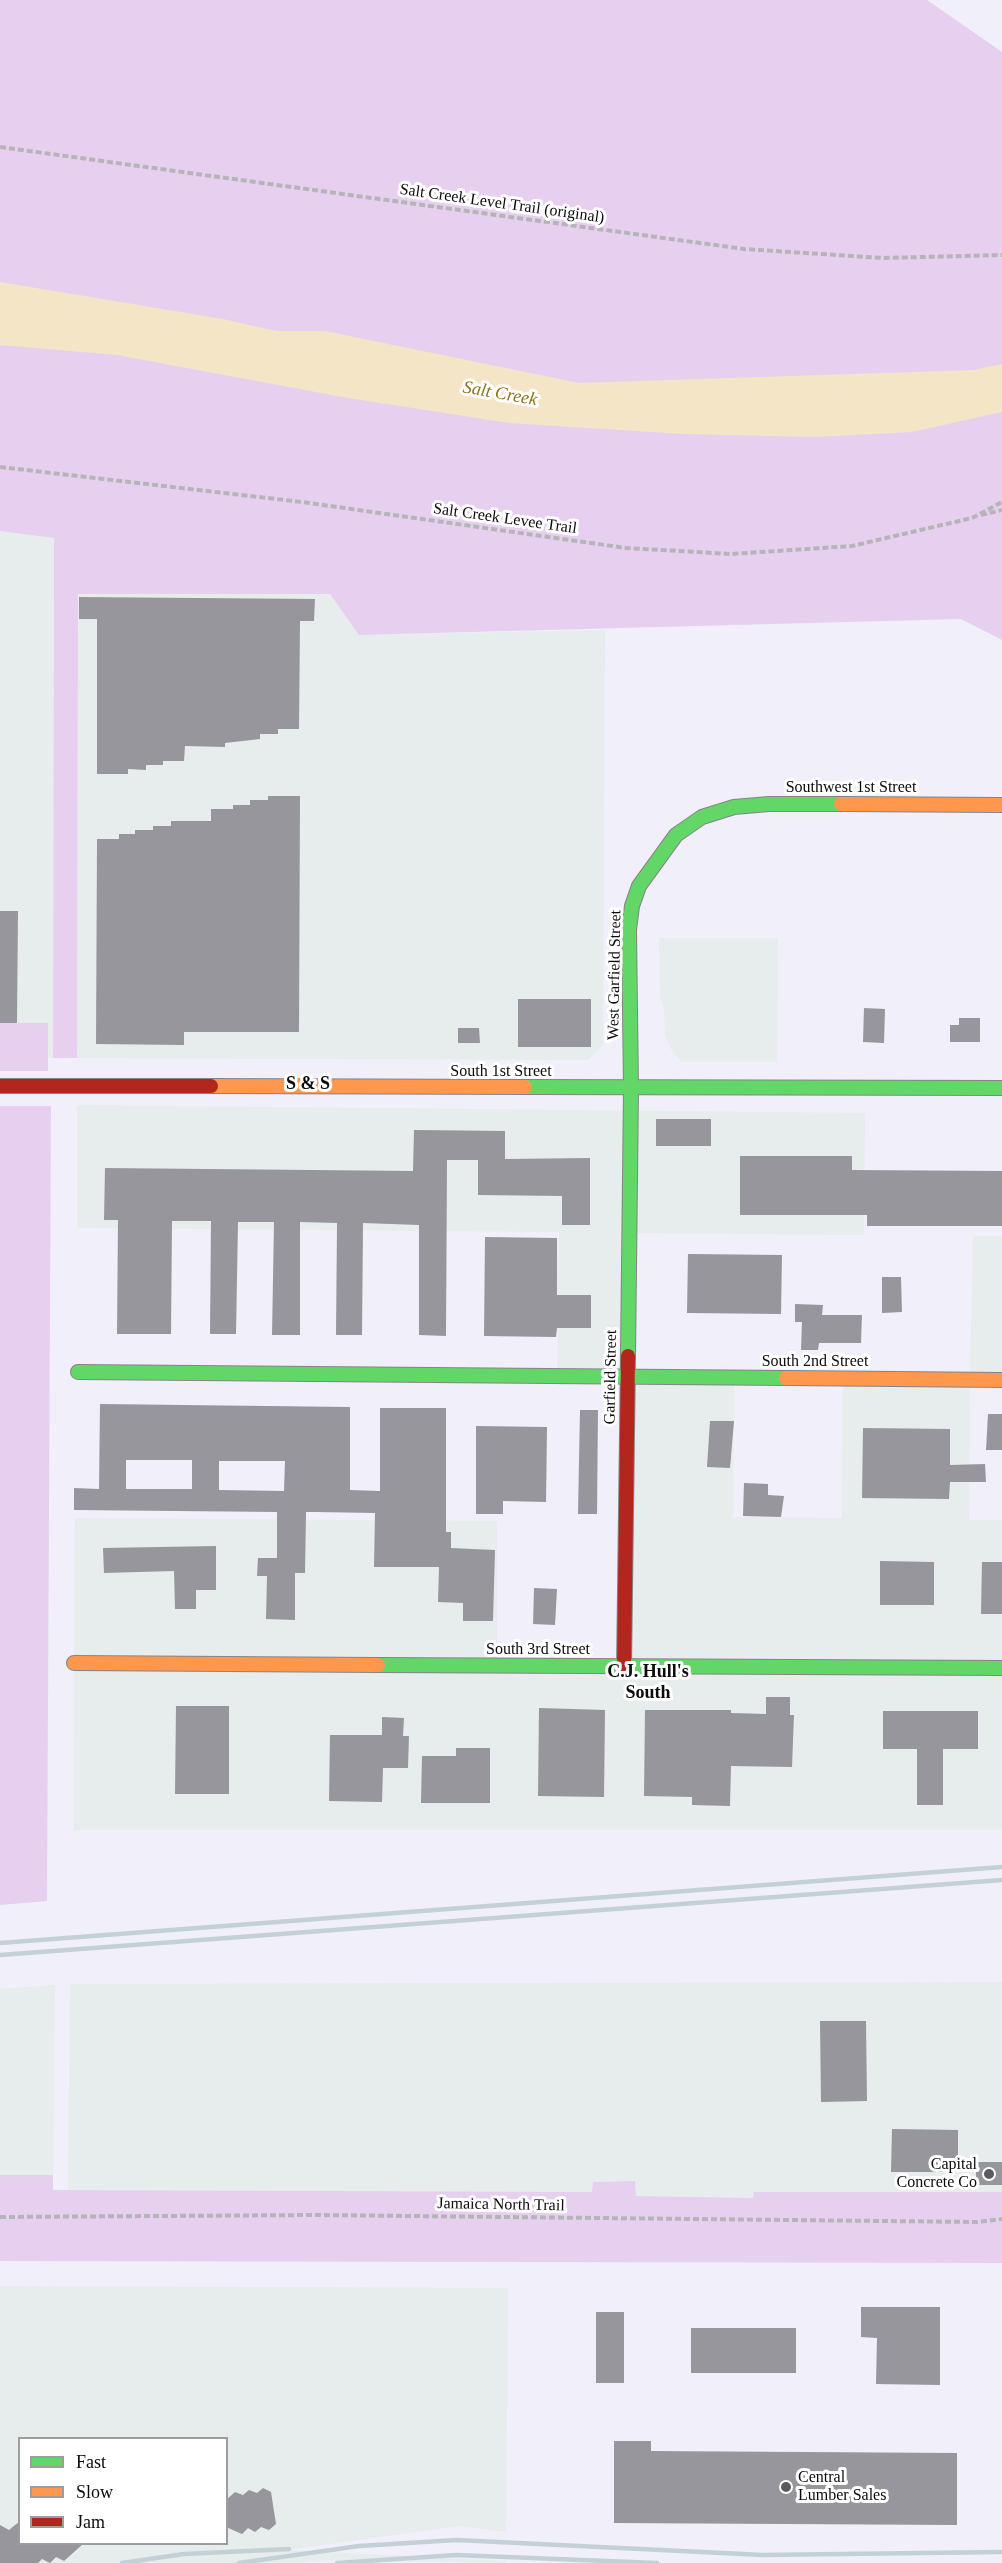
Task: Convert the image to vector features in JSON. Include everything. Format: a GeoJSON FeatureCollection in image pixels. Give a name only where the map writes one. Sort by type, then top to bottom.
{"type":"FeatureCollection","features":[{"type":"Feature","properties":{"kind":"street","name":"Southwest 1st Street"},"geometry":{"type":"LineString","coordinates":[[702,817],[734,807],[760,804],[1002,805]]}},
{"type":"Feature","properties":{"kind":"street","name":"West Garfield Street"},"geometry":{"type":"LineString","coordinates":[[631,1089],[629,930],[632,906],[639,886],[659,855],[676,835],[702,817]]}},
{"type":"Feature","properties":{"kind":"street","name":"South 1st Street"},"geometry":{"type":"LineString","coordinates":[[0,1086],[1002,1088]]}},
{"type":"Feature","properties":{"kind":"street","name":"Garfield Street"},"geometry":{"type":"LineString","coordinates":[[624,1666],[631,1089]]}},
{"type":"Feature","properties":{"kind":"street","name":"South 2nd Street"},"geometry":{"type":"LineString","coordinates":[[78,1372],[1002,1380]]}},
{"type":"Feature","properties":{"kind":"street","name":"South 3rd Street"},"geometry":{"type":"LineString","coordinates":[[74,1663],[1002,1668]]}},
{"type":"Feature","properties":{"kind":"path","name":"Salt Creek Level Trail (original)"},"geometry":{"type":"LineString","coordinates":[[0,147],[744,249],[849,258],[1002,255]]}},
{"type":"Feature","properties":{"kind":"path","name":"Salt Creek Levee Trail"},"geometry":{"type":"LineString","coordinates":[[0,467],[302,502],[626,548],[731,554],[852,546],[972,518],[1002,502]]}},
{"type":"Feature","properties":{"kind":"path"},"geometry":{"type":"LineString","coordinates":[[972,518],[1002,510]]}},
{"type":"Feature","properties":{"kind":"path","name":"Jamaica North Trail"},"geometry":{"type":"LineString","coordinates":[[0,2217],[316,2215],[977,2222],[1002,2219]]}},
{"type":"Feature","properties":{"kind":"shaded area"},"geometry":{"type":"Polygon","coordinates":[[[0,0],[927,0],[1002,52],[1002,640],[961,619],[359,635],[330,594],[78,594],[77,1058],[53,1058],[54,538],[0,531],[0,0]]]}},
{"type":"Feature","properties":{"kind":"shaded area"},"geometry":{"type":"Polygon","coordinates":[[[0,531],[54,538],[53,1058],[0,1058],[0,531]]]}},
{"type":"Feature","properties":{"kind":"shaded area"},"geometry":{"type":"Polygon","coordinates":[[[78,594],[330,594],[359,635],[605,630],[603,1045],[588,1060],[77,1058],[78,594]]]}},
{"type":"Feature","properties":{"kind":"shaded area"},"geometry":{"type":"Polygon","coordinates":[[[659,938],[778,938],[777,1062],[682,1062],[672,1051],[665,1035],[664,1008],[660,997],[659,938]]]}},
{"type":"Feature","properties":{"kind":"shaded area"},"geometry":{"type":"Polygon","coordinates":[[[0,1023],[48,1023],[48,1071],[0,1071],[0,1023]]]}},
{"type":"Feature","properties":{"kind":"shaded area"},"geometry":{"type":"Polygon","coordinates":[[[77,1105],[865,1113],[864,1235],[630,1233],[627,1378],[734,1379],[733,1517],[842,1518],[843,1379],[970,1380],[969,1520],[1002,1520],[1002,1830],[74,1830],[75,1518],[497,1521],[497,1666],[623,1667],[627,1379],[557,1377],[559,1232],[77,1228],[77,1105]]]}},
{"type":"Feature","properties":{"kind":"shaded area"},"geometry":{"type":"Polygon","coordinates":[[[0,1106],[51,1106],[47,1901],[0,1905],[0,1106]]]}},
{"type":"Feature","properties":{"kind":"shaded area"},"geometry":{"type":"Polygon","coordinates":[[[973,1236],[1002,1236],[1002,1380],[970,1380],[973,1236]]]}},
{"type":"Feature","properties":{"kind":"shaded area"},"geometry":{"type":"Polygon","coordinates":[[[1002,1982],[1002,2192],[754,2192],[753,2198],[636,2196],[635,2181],[593,2182],[592,2192],[68,2190],[70,1984],[1002,1982]]]}},
{"type":"Feature","properties":{"kind":"shaded area"},"geometry":{"type":"Polygon","coordinates":[[[55,1985],[53,2175],[0,2175],[0,1989],[55,1985]]]}},
{"type":"Feature","properties":{"kind":"shaded area"},"geometry":{"type":"Polygon","coordinates":[[[0,2175],[53,2175],[53,2190],[592,2192],[593,2182],[635,2181],[636,2196],[753,2198],[754,2192],[1002,2192],[1002,2263],[0,2261],[0,2175]]]}},
{"type":"Feature","properties":{"kind":"shaded area"},"geometry":{"type":"Polygon","coordinates":[[[0,2286],[508,2288],[506,2532],[460,2526],[286,2550],[505,2561],[506,2563],[329,2560],[295,2563],[0,2563],[0,2286]]]}},
{"type":"Feature","properties":{"kind":"water","name":"Salt Creek"},"geometry":{"type":"Polygon","coordinates":[[[0,282],[223,319],[276,331],[325,331],[579,383],[974,370],[1002,364],[1002,412],[912,432],[815,437],[683,434],[509,423],[348,398],[117,355],[0,345],[0,282]]]}},
{"type":"Feature","properties":{"kind":"building"},"geometry":{"type":"Polygon","coordinates":[[[79,597],[315,599],[314,621],[300,621],[299,729],[278,729],[278,734],[260,734],[260,739],[225,743],[225,747],[185,746],[184,761],[163,761],[163,765],[146,765],[146,770],[128,769],[128,774],[97,774],[97,619],[79,619],[79,597]]]}},
{"type":"Feature","properties":{"kind":"building"},"geometry":{"type":"Polygon","coordinates":[[[268,796],[300,796],[299,1032],[184,1032],[184,1045],[96,1044],[97,839],[119,839],[119,834],[135,834],[135,830],[153,830],[153,826],[171,826],[171,821],[211,821],[211,809],[233,809],[233,805],[250,805],[250,800],[268,800],[268,796]]]}},
{"type":"Feature","properties":{"kind":"building"},"geometry":{"type":"Polygon","coordinates":[[[0,911],[18,911],[17,1023],[0,1023],[0,911]]]}},
{"type":"Feature","properties":{"kind":"building"},"geometry":{"type":"Polygon","coordinates":[[[518,999],[591,999],[591,1047],[518,1047],[518,999]]]}},
{"type":"Feature","properties":{"kind":"building"},"geometry":{"type":"Polygon","coordinates":[[[864,1008],[885,1009],[884,1043],[863,1042],[864,1008]]]}},
{"type":"Feature","properties":{"kind":"building"},"geometry":{"type":"Polygon","coordinates":[[[959,1018],[980,1018],[980,1042],[950,1042],[950,1025],[959,1025],[959,1018]]]}},
{"type":"Feature","properties":{"kind":"building"},"geometry":{"type":"Polygon","coordinates":[[[458,1028],[479,1028],[480,1043],[458,1043],[458,1028]]]}},
{"type":"Feature","properties":{"kind":"building"},"geometry":{"type":"Polygon","coordinates":[[[656,1119],[711,1119],[711,1146],[656,1146],[656,1119]]]}},
{"type":"Feature","properties":{"kind":"building"},"geometry":{"type":"Polygon","coordinates":[[[414,1130],[505,1131],[505,1159],[590,1158],[590,1225],[562,1225],[562,1196],[478,1195],[478,1160],[447,1160],[446,1336],[419,1335],[419,1225],[363,1223],[362,1335],[336,1335],[337,1223],[300,1222],[300,1335],[272,1335],[274,1222],[238,1222],[236,1334],[210,1334],[211,1221],[172,1221],[171,1334],[117,1334],[118,1220],[104,1220],[105,1168],[413,1171],[414,1130]]]}},
{"type":"Feature","properties":{"kind":"building"},"geometry":{"type":"Polygon","coordinates":[[[740,1156],[852,1156],[852,1170],[1002,1171],[1002,1226],[867,1226],[867,1215],[740,1215],[740,1156]]]}},
{"type":"Feature","properties":{"kind":"building"},"geometry":{"type":"Polygon","coordinates":[[[485,1237],[557,1238],[557,1295],[591,1295],[591,1328],[557,1328],[556,1337],[484,1336],[485,1237]]]}},
{"type":"Feature","properties":{"kind":"building"},"geometry":{"type":"Polygon","coordinates":[[[688,1254],[782,1255],[781,1314],[687,1313],[688,1254]]]}},
{"type":"Feature","properties":{"kind":"building"},"geometry":{"type":"Polygon","coordinates":[[[882,1277],[901,1277],[902,1312],[882,1313],[882,1277]]]}},
{"type":"Feature","properties":{"kind":"building"},"geometry":{"type":"Polygon","coordinates":[[[795,1304],[823,1305],[822,1315],[862,1315],[861,1343],[819,1343],[818,1350],[801,1350],[802,1322],[795,1322],[795,1304]]]}},
{"type":"Feature","properties":{"kind":"building"},"geometry":{"type":"Polygon","coordinates":[[[100,1404],[350,1407],[350,1490],[380,1491],[380,1408],[446,1408],[446,1532],[451,1532],[451,1548],[495,1550],[493,1621],[463,1621],[463,1603],[438,1602],[439,1567],[374,1567],[375,1513],[316,1512],[306,1512],[305,1573],[295,1573],[295,1620],[266,1619],[267,1576],[257,1576],[258,1558],[277,1558],[277,1512],[74,1510],[74,1488],[99,1489],[100,1404]],[[126,1460],[126,1489],[192,1489],[192,1460],[126,1460]],[[219,1461],[219,1490],[284,1491],[285,1461],[219,1461]]]}},
{"type":"Feature","properties":{"kind":"building"},"geometry":{"type":"Polygon","coordinates":[[[580,1410],[598,1410],[597,1514],[578,1514],[580,1410]]]}},
{"type":"Feature","properties":{"kind":"building"},"geometry":{"type":"Polygon","coordinates":[[[988,1414],[1002,1414],[1002,1450],[986,1450],[988,1414]]]}},
{"type":"Feature","properties":{"kind":"building"},"geometry":{"type":"Polygon","coordinates":[[[710,1421],[734,1421],[730,1468],[707,1467],[710,1421]]]}},
{"type":"Feature","properties":{"kind":"building"},"geometry":{"type":"Polygon","coordinates":[[[476,1426],[547,1427],[546,1502],[503,1501],[503,1514],[476,1514],[476,1426]]]}},
{"type":"Feature","properties":{"kind":"building"},"geometry":{"type":"Polygon","coordinates":[[[863,1428],[950,1429],[950,1465],[985,1464],[986,1482],[950,1482],[949,1499],[862,1498],[863,1428]]]}},
{"type":"Feature","properties":{"kind":"building"},"geometry":{"type":"Polygon","coordinates":[[[744,1483],[768,1484],[768,1495],[784,1496],[781,1517],[743,1516],[744,1483]]]}},
{"type":"Feature","properties":{"kind":"building"},"geometry":{"type":"Polygon","coordinates":[[[216,1546],[216,1590],[196,1590],[196,1609],[175,1609],[174,1571],[104,1573],[103,1548],[216,1546]]]}},
{"type":"Feature","properties":{"kind":"building"},"geometry":{"type":"Polygon","coordinates":[[[880,1561],[934,1562],[934,1605],[880,1605],[880,1561]]]}},
{"type":"Feature","properties":{"kind":"building"},"geometry":{"type":"Polygon","coordinates":[[[982,1562],[1002,1562],[1002,1614],[981,1614],[982,1562]]]}},
{"type":"Feature","properties":{"kind":"building"},"geometry":{"type":"Polygon","coordinates":[[[534,1588],[557,1589],[555,1625],[533,1624],[534,1588]]]}},
{"type":"Feature","properties":{"kind":"building"},"geometry":{"type":"Polygon","coordinates":[[[766,1697],[790,1697],[790,1715],[794,1715],[792,1767],[731,1766],[730,1806],[692,1805],[692,1797],[644,1796],[645,1710],[731,1710],[731,1713],[766,1714],[766,1697]]]}},
{"type":"Feature","properties":{"kind":"building"},"geometry":{"type":"Polygon","coordinates":[[[176,1706],[229,1706],[229,1794],[175,1794],[176,1706]]]}},
{"type":"Feature","properties":{"kind":"building"},"geometry":{"type":"Polygon","coordinates":[[[539,1708],[605,1710],[604,1797],[538,1796],[539,1708]]]}},
{"type":"Feature","properties":{"kind":"building"},"geometry":{"type":"Polygon","coordinates":[[[883,1711],[978,1711],[978,1749],[943,1749],[943,1805],[917,1805],[917,1749],[883,1749],[883,1711]]]}},
{"type":"Feature","properties":{"kind":"building"},"geometry":{"type":"Polygon","coordinates":[[[382,1717],[404,1718],[403,1736],[409,1736],[408,1768],[383,1768],[382,1802],[329,1801],[330,1735],[382,1735],[382,1717]]]}},
{"type":"Feature","properties":{"kind":"building"},"geometry":{"type":"Polygon","coordinates":[[[456,1748],[490,1748],[490,1803],[421,1803],[422,1756],[456,1756],[456,1748]]]}},
{"type":"Feature","properties":{"kind":"building"},"geometry":{"type":"Polygon","coordinates":[[[820,2021],[866,2021],[867,2101],[821,2102],[820,2021]]]}},
{"type":"Feature","properties":{"kind":"building"},"geometry":{"type":"Polygon","coordinates":[[[892,2129],[958,2130],[958,2172],[891,2172],[892,2129]]]}},
{"type":"Feature","properties":{"kind":"building","name":"Capital Concrete Co"},"geometry":{"type":"Polygon","coordinates":[[[976,2162],[1002,2162],[1002,2185],[976,2185],[976,2162]]]}},
{"type":"Feature","properties":{"kind":"building"},"geometry":{"type":"Polygon","coordinates":[[[861,2307],[940,2307],[940,2385],[876,2384],[877,2338],[861,2337],[861,2307]]]}},
{"type":"Feature","properties":{"kind":"building"},"geometry":{"type":"Polygon","coordinates":[[[596,2312],[624,2312],[624,2383],[596,2383],[596,2312]]]}},
{"type":"Feature","properties":{"kind":"building"},"geometry":{"type":"Polygon","coordinates":[[[691,2328],[796,2328],[796,2373],[691,2373],[691,2328]]]}},
{"type":"Feature","properties":{"kind":"building","name":"Central Lumber Sales"},"geometry":{"type":"Polygon","coordinates":[[[614,2441],[651,2441],[651,2451],[957,2453],[957,2525],[614,2523],[614,2441]]]}},
{"type":"Feature","properties":{"kind":"building"},"geometry":{"type":"Polygon","coordinates":[[[263,2488],[271,2492],[276,2524],[269,2530],[261,2527],[255,2532],[248,2528],[242,2534],[228,2528],[228,2498],[235,2492],[243,2495],[249,2490],[257,2493],[263,2488]]]}},
{"type":"Feature","properties":{"kind":"building"},"geometry":{"type":"Polygon","coordinates":[[[18,2523],[18,2545],[82,2545],[64,2561],[56,2557],[50,2563],[42,2559],[38,2563],[0,2563],[0,2525],[9,2530],[18,2523]]]}},
{"type":"Feature","properties":{"kind":"railway"},"geometry":{"type":"LineString","coordinates":[[0,1943],[1002,1867]]}},
{"type":"Feature","properties":{"kind":"railway"},"geometry":{"type":"LineString","coordinates":[[0,1955],[1002,1880]]}},
{"type":"Feature","properties":{"kind":"railway"},"geometry":{"type":"LineString","coordinates":[[239,2563],[359,2546],[457,2540],[763,2555],[1002,2552]]}},
{"type":"Feature","properties":{"kind":"railway"},"geometry":{"type":"LineString","coordinates":[[122,2563],[184,2554],[289,2549]]}},
{"type":"Feature","properties":{"kind":"railway"},"geometry":{"type":"LineString","coordinates":[[337,2563],[456,2555],[657,2563]]}},
{"type":"Feature","properties":{"kind":"traffic: fast"},"geometry":{"type":"LineString","coordinates":[[628,1356],[631,1089],[629,930],[632,906],[639,886],[676,835],[702,817],[734,807],[769,804],[841,804]]}},
{"type":"Feature","properties":{"kind":"traffic: fast"},"geometry":{"type":"LineString","coordinates":[[525,1087],[1002,1088]]}},
{"type":"Feature","properties":{"kind":"traffic: fast"},"geometry":{"type":"LineString","coordinates":[[78,1372],[786,1378]]}},
{"type":"Feature","properties":{"kind":"traffic: fast"},"geometry":{"type":"LineString","coordinates":[[378,1665],[1002,1668]]}},
{"type":"Feature","properties":{"kind":"traffic: slow"},"geometry":{"type":"LineString","coordinates":[[841,804],[1002,805]]}},
{"type":"Feature","properties":{"kind":"traffic: slow"},"geometry":{"type":"LineString","coordinates":[[211,1086],[525,1087]]}},
{"type":"Feature","properties":{"kind":"traffic: slow"},"geometry":{"type":"LineString","coordinates":[[786,1378],[1002,1380]]}},
{"type":"Feature","properties":{"kind":"traffic: slow"},"geometry":{"type":"LineString","coordinates":[[74,1663],[378,1665]]}},
{"type":"Feature","properties":{"kind":"traffic: jam"},"geometry":{"type":"LineString","coordinates":[[0,1086],[211,1086]]}},
{"type":"Feature","properties":{"kind":"traffic: jam"},"geometry":{"type":"LineString","coordinates":[[624,1667],[628,1356]]}},
{"type":"Feature","properties":{"kind":"place","name":"Capital Concrete Co"},"geometry":{"type":"Point","coordinates":[989,2174]}},
{"type":"Feature","properties":{"kind":"place","name":"Central Lumber Sales"},"geometry":{"type":"Point","coordinates":[786,2487]}},
{"type":"Feature","properties":{"kind":"district","name":"S & S"},"geometry":{"type":"Point","coordinates":[308,1084]}},
{"type":"Feature","properties":{"kind":"district","name":"C.J. Hull's South"},"geometry":{"type":"Point","coordinates":[648,1682]}}]}
